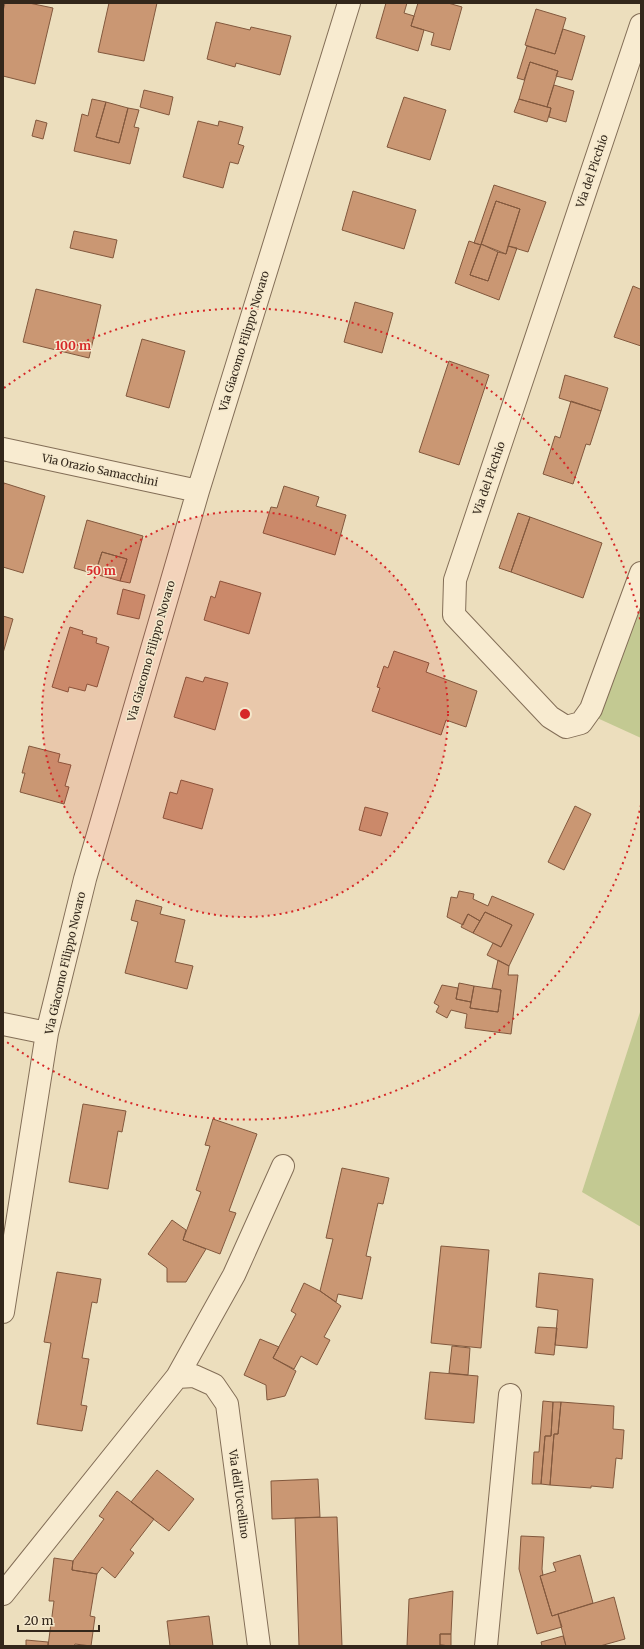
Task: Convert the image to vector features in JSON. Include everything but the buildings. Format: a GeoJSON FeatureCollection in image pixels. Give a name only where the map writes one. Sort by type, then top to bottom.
{"type":"FeatureCollection","features":[{"type":"Feature","properties":{"kind":"street","name":"Via Giacomo Filippo Novaro"},"geometry":{"type":"LineString","coordinates":[[3,1312],[48,1033],[85,880],[198,491],[349,3]]}},
{"type":"Feature","properties":{"kind":"street","name":"Via del Picchio"},"geometry":{"type":"LineString","coordinates":[[641,25],[455,580],[454,615],[550,717],[566,727],[581,723],[591,709],[641,573]]}},
{"type":"Feature","properties":{"kind":"street","name":"Via Orazio Samacchini"},"geometry":{"type":"LineString","coordinates":[[3,449],[198,491]]}},
{"type":"Feature","properties":{"kind":"street"},"geometry":{"type":"LineString","coordinates":[[3,1024],[48,1033]]}},
{"type":"Feature","properties":{"kind":"street"},"geometry":{"type":"LineString","coordinates":[[3,1594],[177,1377],[234,1275],[283,1166]]}},
{"type":"Feature","properties":{"kind":"street","name":"Via dell'Uccellino"},"geometry":{"type":"LineString","coordinates":[[177,1377],[194,1376],[214,1384],[227,1404],[260,1646]]}},
{"type":"Feature","properties":{"kind":"street"},"geometry":{"type":"LineString","coordinates":[[486,1646],[510,1395]]}},
{"type":"Feature","properties":{"kind":"green space"},"geometry":{"type":"Polygon","coordinates":[[[641,589],[641,738],[595,717],[641,589]]]}},
{"type":"Feature","properties":{"kind":"green space"},"geometry":{"type":"Polygon","coordinates":[[[641,1009],[641,1227],[582,1192],[641,1009]]]}}]}
